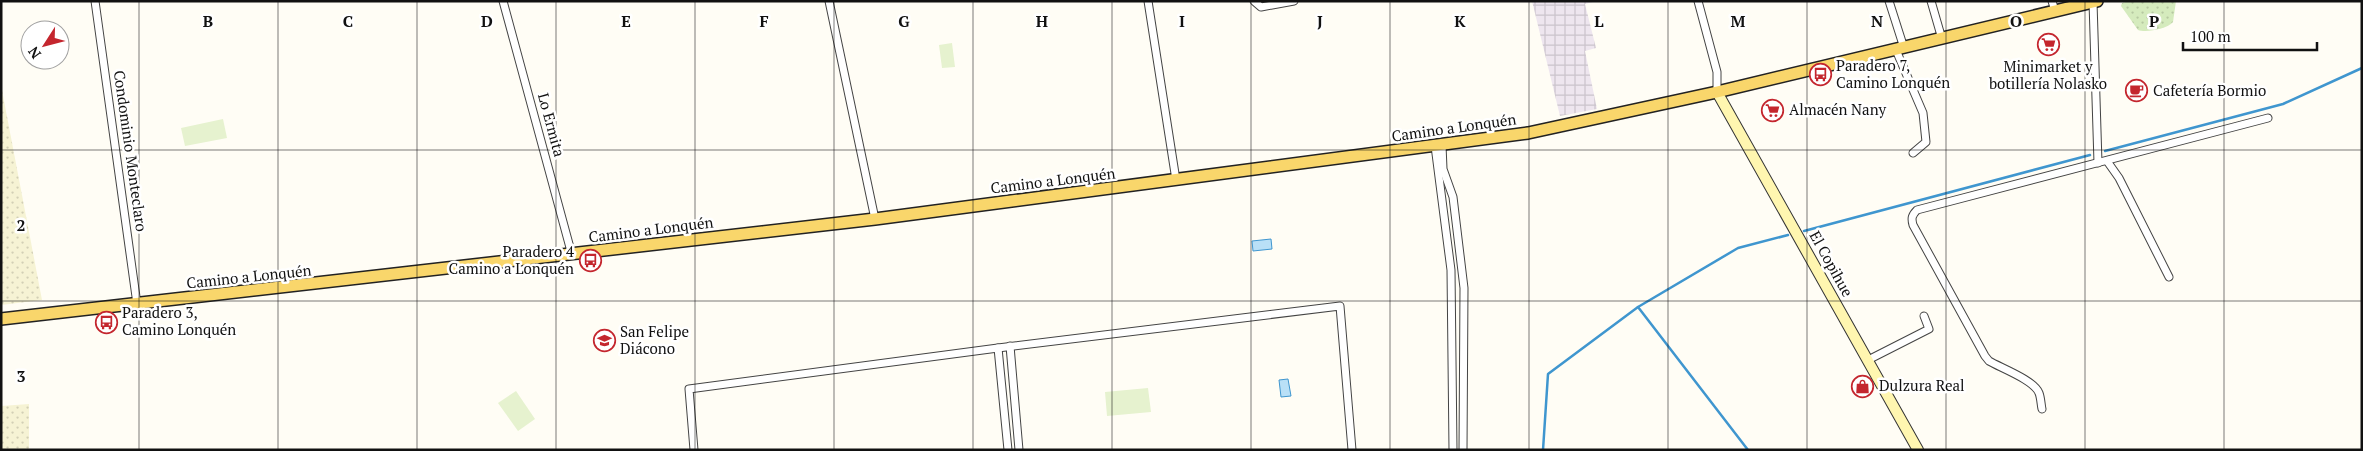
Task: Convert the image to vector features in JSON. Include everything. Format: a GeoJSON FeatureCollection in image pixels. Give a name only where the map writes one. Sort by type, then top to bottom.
{"type":"FeatureCollection","features":[{"type":"Feature","properties":{"kind":"main road","name":"Camino a Lonquén"},"geometry":{"type":"LineString","coordinates":[[1,319],[875,219],[1544,130],[1717,92],[1942,39],[2054,6],[2095,2]]}},
{"type":"Feature","properties":{"kind":"main road","name":"El Copihue"},"geometry":{"type":"LineString","coordinates":[[1717,92],[1918,450]]}},
{"type":"Feature","properties":{"kind":"street","name":"Condominio Monteclaro"},"geometry":{"type":"LineString","coordinates":[[95,1],[137,304]]}},
{"type":"Feature","properties":{"kind":"street","name":"Lo Ermita"},"geometry":{"type":"LineString","coordinates":[[503,1],[572,255]]}},
{"type":"Feature","properties":{"kind":"street"},"geometry":{"type":"LineString","coordinates":[[829,1],[875,219]]}},
{"type":"Feature","properties":{"kind":"street"},"geometry":{"type":"LineString","coordinates":[[1148,1],[1176,180]]}},
{"type":"Feature","properties":{"kind":"street"},"geometry":{"type":"LineString","coordinates":[[1254,1],[1261,6],[1294,1]]}},
{"type":"Feature","properties":{"kind":"street"},"geometry":{"type":"LineString","coordinates":[[1698,1],[1717,72],[1717,92]]}},
{"type":"Feature","properties":{"kind":"street"},"geometry":{"type":"LineString","coordinates":[[1889,1],[1900,49],[1923,112],[1926,142],[1913,154]]}},
{"type":"Feature","properties":{"kind":"street"},"geometry":{"type":"LineString","coordinates":[[1930,1],[1942,39]]}},
{"type":"Feature","properties":{"kind":"street"},"geometry":{"type":"LineString","coordinates":[[2095,2],[2098,163]]}},
{"type":"Feature","properties":{"kind":"street"},"geometry":{"type":"LineString","coordinates":[[2042,409],[2039,393],[2034,388],[2027,382],[1989,361],[1985,356],[1911,219],[1917,210],[2268,118]]}},
{"type":"Feature","properties":{"kind":"street"},"geometry":{"type":"LineString","coordinates":[[1439,145],[1451,270],[1453,450]]}},
{"type":"Feature","properties":{"kind":"street"},"geometry":{"type":"LineString","coordinates":[[1439,145],[1443,169],[1454,198],[1464,288],[1463,450]]}},
{"type":"Feature","properties":{"kind":"street"},"geometry":{"type":"LineString","coordinates":[[2107,161],[2119,178],[2169,277]]}},
{"type":"Feature","properties":{"kind":"street"},"geometry":{"type":"LineString","coordinates":[[694,450],[689,389],[1010,346],[1340,306],[1352,450]]}},
{"type":"Feature","properties":{"kind":"street"},"geometry":{"type":"LineString","coordinates":[[1868,360],[1929,329],[1924,316]]}},
{"type":"Feature","properties":{"kind":"street"},"geometry":{"type":"LineString","coordinates":[[1010,346],[1019,450]]}},
{"type":"Feature","properties":{"kind":"street"},"geometry":{"type":"LineString","coordinates":[[998,348],[1008,450]]}},
{"type":"Feature","properties":{"kind":"shaded area"},"geometry":{"type":"Polygon","coordinates":[[[1532,1],[1597,1],[1585,4],[1596,48],[1585,51],[1597,109],[1560,116],[1532,1]]]}},
{"type":"Feature","properties":{"kind":"shaded area"},"geometry":{"type":"Polygon","coordinates":[[[1,85],[42,300],[1,305],[1,85]]]}},
{"type":"Feature","properties":{"kind":"shaded area"},"geometry":{"type":"Polygon","coordinates":[[[29,404],[29,450],[1,450],[1,406],[29,404]]]}},
{"type":"Feature","properties":{"kind":"green space"},"geometry":{"type":"Polygon","coordinates":[[[2129,1],[2176,1],[2173,22],[2166,27],[2156,30],[2138,30],[2121,6],[2122,3],[2129,1]]]}},
{"type":"Feature","properties":{"kind":"green space"},"geometry":{"type":"Polygon","coordinates":[[[952,43],[955,67],[942,68],[939,45],[952,43]]]}},
{"type":"Feature","properties":{"kind":"green space"},"geometry":{"type":"Polygon","coordinates":[[[223,119],[227,138],[185,146],[181,128],[223,119]]]}},
{"type":"Feature","properties":{"kind":"green space"},"geometry":{"type":"Polygon","coordinates":[[[1148,388],[1151,412],[1107,416],[1105,392],[1148,388]]]}},
{"type":"Feature","properties":{"kind":"green space"},"geometry":{"type":"Polygon","coordinates":[[[516,391],[535,419],[518,431],[498,403],[516,391]]]}},
{"type":"Feature","properties":{"kind":"water"},"geometry":{"type":"Polygon","coordinates":[[[1271,239],[1272,249],[1253,251],[1252,241],[1271,239]]]}},
{"type":"Feature","properties":{"kind":"water"},"geometry":{"type":"Polygon","coordinates":[[[1288,379],[1291,396],[1281,397],[1279,380],[1288,379]]]}},
{"type":"Feature","properties":{"kind":"waterway"},"geometry":{"type":"LineString","coordinates":[[2105,151],[2283,104],[2362,68]]}},
{"type":"Feature","properties":{"kind":"waterway"},"geometry":{"type":"LineString","coordinates":[[1804,231],[2090,155]]}},
{"type":"Feature","properties":{"kind":"waterway"},"geometry":{"type":"LineString","coordinates":[[1543,450],[1548,374],[1638,307],[1738,248],[1788,235]]}},
{"type":"Feature","properties":{"kind":"waterway"},"geometry":{"type":"LineString","coordinates":[[1638,307],[1748,450]]}},
{"type":"Feature","properties":{"kind":"place","name":"Minimarket y botillería Nolasko"},"geometry":{"type":"Point","coordinates":[2048,44]}},
{"type":"Feature","properties":{"kind":"place","name":"Paradero 7, Camino Lonquén"},"geometry":{"type":"Point","coordinates":[1820,75]}},
{"type":"Feature","properties":{"kind":"place","name":"Cafetería Bormio"},"geometry":{"type":"Point","coordinates":[2137,91]}},
{"type":"Feature","properties":{"kind":"place","name":"Almacén Nany"},"geometry":{"type":"Point","coordinates":[1773,110]}},
{"type":"Feature","properties":{"kind":"place","name":"Paradero 4 Camino a Lonquén"},"geometry":{"type":"Point","coordinates":[590,261]}},
{"type":"Feature","properties":{"kind":"place","name":"Paradero 3, Camino Lonquén"},"geometry":{"type":"Point","coordinates":[106,322]}},
{"type":"Feature","properties":{"kind":"place","name":"San Felipe Diácono"},"geometry":{"type":"Point","coordinates":[604,341]}},
{"type":"Feature","properties":{"kind":"place","name":"Dulzura Real"},"geometry":{"type":"Point","coordinates":[1863,386]}}]}
